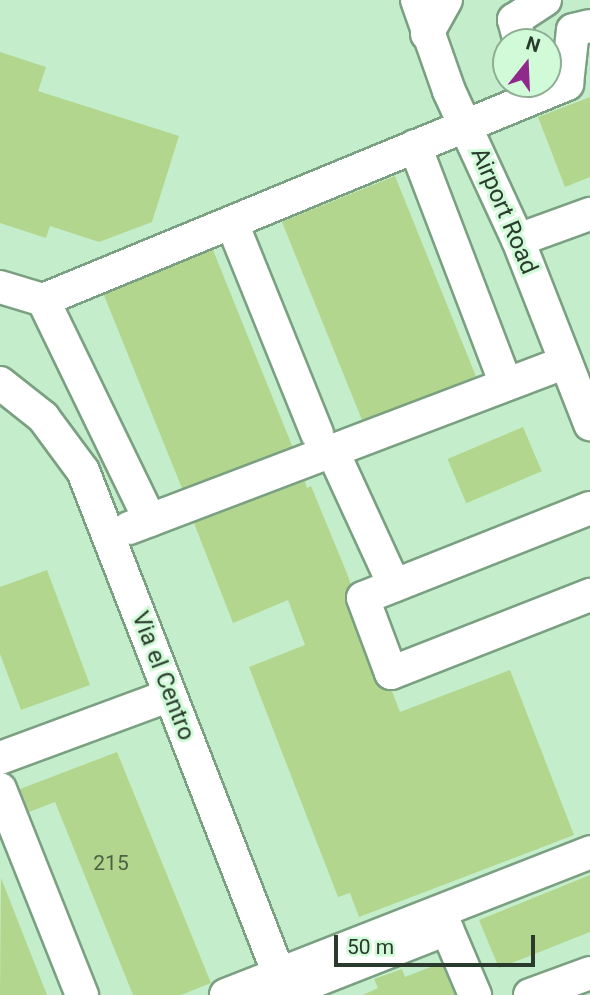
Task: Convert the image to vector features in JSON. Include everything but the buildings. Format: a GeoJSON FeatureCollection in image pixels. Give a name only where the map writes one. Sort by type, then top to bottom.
{"type":"FeatureCollection","features":[{"type":"Feature","properties":{"kind":"street","name":"Airport Road"},"geometry":{"type":"LineString","coordinates":[[417,0],[427,34],[518,240],[590,424]]}},
{"type":"Feature","properties":{"kind":"street"},"geometry":{"type":"LineString","coordinates":[[427,34],[446,0]]}},
{"type":"Feature","properties":{"kind":"street"},"geometry":{"type":"LineString","coordinates":[[516,28],[514,20],[545,0]]}},
{"type":"Feature","properties":{"kind":"street"},"geometry":{"type":"LineString","coordinates":[[562,85],[567,84],[573,30],[590,26]]}},
{"type":"Feature","properties":{"kind":"street"},"geometry":{"type":"LineString","coordinates":[[0,287],[43,300],[467,124],[519,98]]}},
{"type":"Feature","properties":{"kind":"street"},"geometry":{"type":"LineString","coordinates":[[415,146],[506,384]]}},
{"type":"Feature","properties":{"kind":"street"},"geometry":{"type":"LineString","coordinates":[[518,240],[587,222]]}},
{"type":"Feature","properties":{"kind":"street"},"geometry":{"type":"LineString","coordinates":[[232,223],[325,442],[394,585]]}},
{"type":"Feature","properties":{"kind":"street"},"geometry":{"type":"LineString","coordinates":[[43,300],[150,520]]}},
{"type":"Feature","properties":{"kind":"street"},"geometry":{"type":"LineString","coordinates":[[108,536],[325,442],[566,362]]}},
{"type":"Feature","properties":{"kind":"street","name":"Via el Centro"},"geometry":{"type":"LineString","coordinates":[[0,383],[43,417],[83,471],[284,986]]}},
{"type":"Feature","properties":{"kind":"street"},"geometry":{"type":"LineString","coordinates":[[590,508],[363,598],[391,673],[590,595]]}},
{"type":"Feature","properties":{"kind":"street"},"geometry":{"type":"LineString","coordinates":[[0,758],[170,695]]}},
{"type":"Feature","properties":{"kind":"street"},"geometry":{"type":"LineString","coordinates":[[0,789],[82,995]]}},
{"type":"Feature","properties":{"kind":"street"},"geometry":{"type":"LineString","coordinates":[[284,986],[590,852]]}},
{"type":"Feature","properties":{"kind":"street"},"geometry":{"type":"LineString","coordinates":[[226,995],[284,986],[323,987],[447,929],[475,995]]}},
{"type":"Feature","properties":{"kind":"street"},"geometry":{"type":"LineString","coordinates":[[530,995],[590,973]]}}]}
